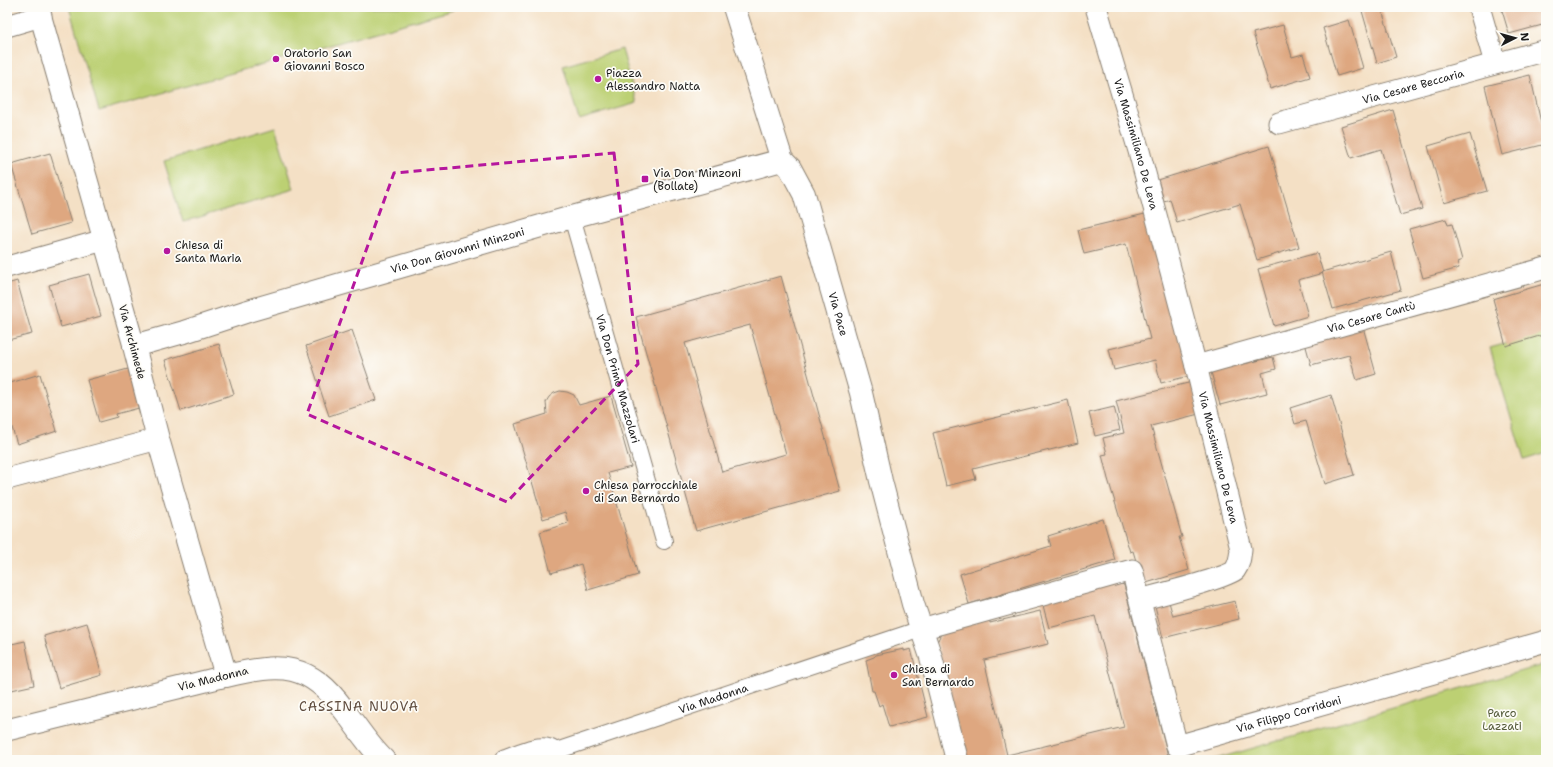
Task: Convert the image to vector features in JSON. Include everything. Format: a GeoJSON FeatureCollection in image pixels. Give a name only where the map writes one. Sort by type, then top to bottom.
{"type":"FeatureCollection","features":[{"type":"Feature","properties":{"kind":"street","name":"Via Pace"},"geometry":{"type":"LineString","coordinates":[[734,7],[782,160],[790,168],[804,194],[861,393],[881,480],[913,604],[931,657],[956,760]]}},
{"type":"Feature","properties":{"kind":"street","name":"Via Massimiliano De Leva"},"geometry":{"type":"LineString","coordinates":[[1096,7],[1139,151],[1196,366],[1241,549],[1240,561],[1234,571],[1140,600]]}},
{"type":"Feature","properties":{"kind":"street"},"geometry":{"type":"LineString","coordinates":[[1479,7],[1495,63]]}},
{"type":"Feature","properties":{"kind":"street"},"geometry":{"type":"LineString","coordinates":[[7,26],[39,11]]}},
{"type":"Feature","properties":{"kind":"street","name":"Via Archimede"},"geometry":{"type":"LineString","coordinates":[[39,11],[134,346],[158,439],[226,676]]}},
{"type":"Feature","properties":{"kind":"street","name":"Via Cesare Beccaria"},"geometry":{"type":"LineString","coordinates":[[1279,123],[1546,50]]}},
{"type":"Feature","properties":{"kind":"street","name":"Via Don Giovanni Minzoni"},"geometry":{"type":"LineString","coordinates":[[134,346],[184,332],[248,311],[572,217],[782,160]]}},
{"type":"Feature","properties":{"kind":"street","name":"Via Don Primo Mazzolari"},"geometry":{"type":"LineString","coordinates":[[572,217],[664,541]]}},
{"type":"Feature","properties":{"kind":"street"},"geometry":{"type":"LineString","coordinates":[[7,267],[104,240]]}},
{"type":"Feature","properties":{"kind":"street","name":"Via Cesare Cantù"},"geometry":{"type":"LineString","coordinates":[[1196,366],[1546,268]]}},
{"type":"Feature","properties":{"kind":"street"},"geometry":{"type":"LineString","coordinates":[[7,479],[158,439]]}},
{"type":"Feature","properties":{"kind":"street"},"geometry":{"type":"LineString","coordinates":[[921,628],[1132,570],[1140,600]]}},
{"type":"Feature","properties":{"kind":"street","name":"Via Filippo Corridoni"},"geometry":{"type":"LineString","coordinates":[[1140,600],[1176,746],[1546,641]]}},
{"type":"Feature","properties":{"kind":"street","name":"Via Madonna"},"geometry":{"type":"LineString","coordinates":[[506,760],[532,750],[545,749],[555,756],[921,628]]}},
{"type":"Feature","properties":{"kind":"street","name":"Via Madonna"},"geometry":{"type":"LineString","coordinates":[[7,730],[255,669],[278,668],[297,670],[315,679],[328,690],[359,732],[384,760]]}},
{"type":"Feature","properties":{"kind":"highlighted area"},"geometry":{"type":"Polygon","coordinates":[[[614,153],[638,364],[507,502],[307,414],[394,173],[614,153]]]}},
{"type":"Feature","properties":{"kind":"green space"},"geometry":{"type":"Polygon","coordinates":[[[69,7],[452,7],[453,10],[99,111],[69,7]]]}},
{"type":"Feature","properties":{"kind":"green space"},"geometry":{"type":"Polygon","coordinates":[[[622,49],[637,103],[579,120],[563,66],[622,49]]]}},
{"type":"Feature","properties":{"kind":"green space"},"geometry":{"type":"Polygon","coordinates":[[[275,127],[294,189],[183,222],[164,161],[275,127]]]}},
{"type":"Feature","properties":{"kind":"green space"},"geometry":{"type":"Polygon","coordinates":[[[1546,332],[1546,453],[1524,460],[1490,348],[1546,332]]]}},
{"type":"Feature","properties":{"kind":"green space","name":"Parco Lazzati"},"geometry":{"type":"Polygon","coordinates":[[[1546,664],[1546,760],[1212,760],[1546,664]]]}},
{"type":"Feature","properties":{"kind":"building"},"geometry":{"type":"Polygon","coordinates":[[[1373,7],[1381,7],[1396,57],[1377,63],[1362,11],[1373,7]]]}},
{"type":"Feature","properties":{"kind":"building"},"geometry":{"type":"Polygon","coordinates":[[[1501,7],[1546,7],[1546,24],[1509,34],[1501,7]]]}},
{"type":"Feature","properties":{"kind":"building"},"geometry":{"type":"Polygon","coordinates":[[[1349,20],[1363,68],[1337,76],[1323,28],[1349,20]]]}},
{"type":"Feature","properties":{"kind":"building"},"geometry":{"type":"Polygon","coordinates":[[[1283,25],[1292,57],[1303,54],[1310,77],[1270,89],[1253,33],[1283,25]]]}},
{"type":"Feature","properties":{"kind":"building"},"geometry":{"type":"Polygon","coordinates":[[[1530,75],[1546,144],[1502,155],[1485,86],[1530,75]]]}},
{"type":"Feature","properties":{"kind":"building"},"geometry":{"type":"Polygon","coordinates":[[[1393,110],[1422,209],[1400,215],[1381,149],[1351,158],[1341,126],[1393,110]]]}},
{"type":"Feature","properties":{"kind":"building"},"geometry":{"type":"Polygon","coordinates":[[[1470,134],[1487,191],[1444,203],[1428,146],[1470,134]]]}},
{"type":"Feature","properties":{"kind":"building"},"geometry":{"type":"Polygon","coordinates":[[[1269,146],[1299,247],[1257,260],[1240,204],[1177,223],[1170,199],[1164,201],[1158,180],[1269,146]]]}},
{"type":"Feature","properties":{"kind":"building"},"geometry":{"type":"Polygon","coordinates":[[[50,153],[71,223],[32,234],[11,164],[50,153]]]}},
{"type":"Feature","properties":{"kind":"building"},"geometry":{"type":"Polygon","coordinates":[[[1149,213],[1189,376],[1161,383],[1155,360],[1114,370],[1109,349],[1150,339],[1126,244],[1084,254],[1078,230],[1149,213]]]}},
{"type":"Feature","properties":{"kind":"building"},"geometry":{"type":"Polygon","coordinates":[[[1446,219],[1448,225],[1452,224],[1462,260],[1457,262],[1459,268],[1423,278],[1409,229],[1446,219]]]}},
{"type":"Feature","properties":{"kind":"building"},"geometry":{"type":"Polygon","coordinates":[[[1391,252],[1401,290],[1333,309],[1322,272],[1391,252]]]}},
{"type":"Feature","properties":{"kind":"building"},"geometry":{"type":"Polygon","coordinates":[[[1317,253],[1323,273],[1298,280],[1308,316],[1274,326],[1258,269],[1317,253]]]}},
{"type":"Feature","properties":{"kind":"building"},"geometry":{"type":"Polygon","coordinates":[[[89,274],[101,316],[61,327],[49,285],[89,274]]]}},
{"type":"Feature","properties":{"kind":"building"},"geometry":{"type":"Polygon","coordinates":[[[781,276],[840,491],[696,531],[636,317],[781,276]],[[750,325],[685,343],[722,472],[786,454],[750,325]]]}},
{"type":"Feature","properties":{"kind":"building"},"geometry":{"type":"Polygon","coordinates":[[[17,281],[32,334],[8,340],[7,284],[17,281]]]}},
{"type":"Feature","properties":{"kind":"building"},"geometry":{"type":"Polygon","coordinates":[[[1544,284],[1546,290],[1546,334],[1506,346],[1493,299],[1544,284]]]}},
{"type":"Feature","properties":{"kind":"building"},"geometry":{"type":"Polygon","coordinates":[[[1363,327],[1376,374],[1357,380],[1349,355],[1311,365],[1305,343],[1363,327]]]}},
{"type":"Feature","properties":{"kind":"building"},"geometry":{"type":"Polygon","coordinates":[[[352,330],[376,400],[329,416],[306,346],[352,330]]]}},
{"type":"Feature","properties":{"kind":"building"},"geometry":{"type":"Polygon","coordinates":[[[219,344],[234,394],[181,411],[165,360],[219,344]]]}},
{"type":"Feature","properties":{"kind":"building"},"geometry":{"type":"Polygon","coordinates":[[[1273,357],[1276,369],[1262,373],[1267,393],[1220,405],[1211,372],[1273,357]]]}},
{"type":"Feature","properties":{"kind":"building"},"geometry":{"type":"Polygon","coordinates":[[[128,369],[139,408],[116,414],[117,417],[99,422],[87,380],[128,369]]]}},
{"type":"Feature","properties":{"kind":"building"},"geometry":{"type":"Polygon","coordinates":[[[40,374],[57,431],[17,444],[7,411],[7,384],[40,374]]]}},
{"type":"Feature","properties":{"kind":"building"},"geometry":{"type":"Polygon","coordinates":[[[1192,382],[1199,414],[1151,426],[1182,537],[1179,537],[1189,570],[1143,584],[1133,551],[1130,552],[1108,479],[1102,455],[1107,454],[1103,438],[1124,433],[1116,401],[1192,382]]]}},
{"type":"Feature","properties":{"kind":"building","name":"Chiesa parrocchiale di San Bernardo"},"geometry":{"type":"Polygon","coordinates":[[[560,391],[574,395],[579,405],[611,396],[631,467],[608,473],[638,575],[588,590],[581,564],[551,573],[540,532],[568,523],[565,512],[543,519],[515,424],[547,414],[546,402],[554,393],[560,391]]]}},
{"type":"Feature","properties":{"kind":"building"},"geometry":{"type":"Polygon","coordinates":[[[1331,395],[1354,475],[1325,484],[1306,421],[1295,424],[1290,408],[1331,395]]]}},
{"type":"Feature","properties":{"kind":"building"},"geometry":{"type":"Polygon","coordinates":[[[1068,400],[1078,443],[973,469],[976,479],[946,486],[933,433],[1068,400]]]}},
{"type":"Feature","properties":{"kind":"building"},"geometry":{"type":"Polygon","coordinates":[[[1114,407],[1120,430],[1095,436],[1089,413],[1114,407]]]}},
{"type":"Feature","properties":{"kind":"building"},"geometry":{"type":"Polygon","coordinates":[[[1103,519],[1115,560],[969,604],[960,574],[1051,546],[1048,536],[1103,519]]]}},
{"type":"Feature","properties":{"kind":"building"},"geometry":{"type":"Polygon","coordinates":[[[1109,580],[1124,585],[1169,760],[966,760],[937,642],[945,626],[989,615],[990,623],[1040,611],[1048,644],[984,660],[1007,755],[1124,727],[1095,616],[1049,628],[1041,598],[1109,580]]]}},
{"type":"Feature","properties":{"kind":"building"},"geometry":{"type":"Polygon","coordinates":[[[1235,601],[1239,619],[1163,638],[1155,606],[1169,602],[1173,616],[1235,601]]]}},
{"type":"Feature","properties":{"kind":"building"},"geometry":{"type":"Polygon","coordinates":[[[87,623],[102,675],[59,688],[44,636],[87,623]]]}},
{"type":"Feature","properties":{"kind":"building"},"geometry":{"type":"Polygon","coordinates":[[[25,641],[34,685],[7,691],[7,645],[25,641]]]}},
{"type":"Feature","properties":{"kind":"building","name":"Chiesa di San Bernardo"},"geometry":{"type":"Polygon","coordinates":[[[904,649],[904,651],[911,649],[928,717],[889,727],[882,704],[879,706],[874,691],[872,691],[866,660],[876,655],[904,649]]]}},
{"type":"Feature","properties":{"kind":"place","name":"Oratorio San Giovanni Bosco"},"geometry":{"type":"Point","coordinates":[276,59]}},
{"type":"Feature","properties":{"kind":"place","name":"Piazza Alessandro Natta"},"geometry":{"type":"Point","coordinates":[598,79]}},
{"type":"Feature","properties":{"kind":"place","name":"Via Don Minzoni (Bollate)"},"geometry":{"type":"Point","coordinates":[645,179]}},
{"type":"Feature","properties":{"kind":"place","name":"Chiesa di Santa Maria"},"geometry":{"type":"Point","coordinates":[167,251]}},
{"type":"Feature","properties":{"kind":"place","name":"Chiesa parrocchiale di San Bernardo"},"geometry":{"type":"Point","coordinates":[586,491]}},
{"type":"Feature","properties":{"kind":"place","name":"Chiesa di San Bernardo"},"geometry":{"type":"Point","coordinates":[894,675]}},
{"type":"Feature","properties":{"kind":"district","name":"CASSINA NUOVA"},"geometry":{"type":"Point","coordinates":[359,706]}}]}
